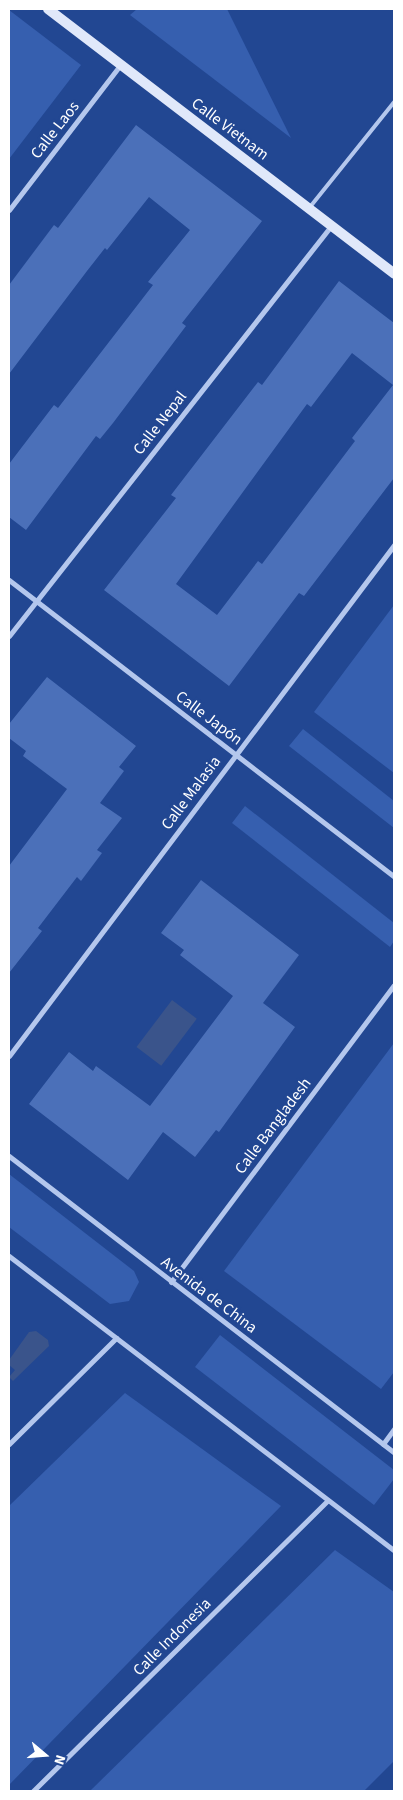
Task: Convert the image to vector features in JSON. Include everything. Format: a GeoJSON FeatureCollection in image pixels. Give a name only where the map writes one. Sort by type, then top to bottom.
{"type":"FeatureCollection","features":[{"type":"Feature","properties":{"kind":"street","name":"Calle Vietnam"},"geometry":{"type":"LineString","coordinates":[[48,9],[394,274]]}},
{"type":"Feature","properties":{"kind":"street","name":"Calle Laos"},"geometry":{"type":"LineString","coordinates":[[9,210],[121,64]]}},
{"type":"Feature","properties":{"kind":"street","name":"Calle Nepal"},"geometry":{"type":"LineString","coordinates":[[9,636],[332,226]]}},
{"type":"Feature","properties":{"kind":"street","name":"Calle Malasia"},"geometry":{"type":"LineString","coordinates":[[9,1056],[394,545]]}},
{"type":"Feature","properties":{"kind":"street","name":"Calle Japón"},"geometry":{"type":"LineString","coordinates":[[9,580],[394,876]]}},
{"type":"Feature","properties":{"kind":"street","name":"Calle Bangladesh"},"geometry":{"type":"LineString","coordinates":[[171,1282],[394,985]]}},
{"type":"Feature","properties":{"kind":"street","name":"Avenida de China"},"geometry":{"type":"LineString","coordinates":[[9,1156],[394,1452]]}},
{"type":"Feature","properties":{"kind":"street"},"geometry":{"type":"LineString","coordinates":[[9,1256],[394,1550]]}},
{"type":"Feature","properties":{"kind":"street"},"geometry":{"type":"LineString","coordinates":[[9,1444],[116,1338]]}},
{"type":"Feature","properties":{"kind":"street"},"geometry":{"type":"LineString","coordinates":[[383,1444],[394,1429]]}},
{"type":"Feature","properties":{"kind":"street","name":"Calle Indonesia"},"geometry":{"type":"LineString","coordinates":[[33,1791],[328,1500]]}},
{"type":"Feature","properties":{"kind":"lane"},"geometry":{"type":"LineString","coordinates":[[309,209],[394,102]]}},
{"type":"Feature","properties":{"kind":"shaded area"},"geometry":{"type":"Polygon","coordinates":[[[137,9],[227,9],[291,138],[130,15],[137,9]]]}},
{"type":"Feature","properties":{"kind":"shaded area"},"geometry":{"type":"Polygon","coordinates":[[[9,10],[81,65],[9,159],[9,10]]]}},
{"type":"Feature","properties":{"kind":"shaded area"},"geometry":{"type":"Polygon","coordinates":[[[394,605],[394,773],[314,712],[394,605]]]}},
{"type":"Feature","properties":{"kind":"shaded area"},"geometry":{"type":"Polygon","coordinates":[[[303,729],[394,801],[394,828],[289,746],[303,729]]]}},
{"type":"Feature","properties":{"kind":"shaded area"},"geometry":{"type":"Polygon","coordinates":[[[245,806],[394,923],[394,941],[390,947],[232,823],[245,806]]]}},
{"type":"Feature","properties":{"kind":"shaded area"},"geometry":{"type":"Polygon","coordinates":[[[172,1000],[197,1019],[161,1066],[136,1047],[172,1000]]]}},
{"type":"Feature","properties":{"kind":"shaded area"},"geometry":{"type":"Polygon","coordinates":[[[394,1043],[394,1372],[381,1389],[224,1271],[394,1043]]]}},
{"type":"Feature","properties":{"kind":"shaded area"},"geometry":{"type":"Polygon","coordinates":[[[9,1174],[134,1271],[139,1282],[129,1301],[110,1304],[9,1227],[9,1174]]]}},
{"type":"Feature","properties":{"kind":"shaded area"},"geometry":{"type":"Polygon","coordinates":[[[36,1331],[48,1340],[49,1346],[13,1381],[9,1377],[15,1370],[9,1365],[9,1360],[29,1332],[36,1331]]]}},
{"type":"Feature","properties":{"kind":"shaded area"},"geometry":{"type":"Polygon","coordinates":[[[220,1335],[394,1470],[394,1479],[374,1505],[195,1367],[220,1335]]]}},
{"type":"Feature","properties":{"kind":"shaded area"},"geometry":{"type":"Polygon","coordinates":[[[125,1393],[281,1506],[9,1785],[9,1506],[125,1393]]]}},
{"type":"Feature","properties":{"kind":"shaded area"},"geometry":{"type":"Polygon","coordinates":[[[335,1550],[394,1592],[394,1761],[364,1791],[90,1791],[335,1550]]]}},
{"type":"Feature","properties":{"kind":"building"},"geometry":{"type":"Polygon","coordinates":[[[136,125],[262,221],[182,323],[186,326],[113,423],[100,439],[96,436],[26,530],[9,517],[9,464],[54,405],[58,408],[153,285],[148,282],[190,230],[149,197],[107,250],[105,248],[9,374],[9,285],[54,225],[58,228],[136,125]]]}},
{"type":"Feature","properties":{"kind":"building"},"geometry":{"type":"Polygon","coordinates":[[[339,281],[394,323],[394,478],[304,596],[299,593],[229,686],[104,590],[176,498],[171,495],[258,382],[262,385],[339,281]],[[352,353],[311,407],[307,404],[176,584],[217,615],[258,561],[262,564],[355,441],[352,438],[393,385],[352,353]]]}},
{"type":"Feature","properties":{"kind":"building"},"geometry":{"type":"Polygon","coordinates":[[[47,677],[136,746],[119,767],[124,771],[100,803],[122,818],[97,850],[102,853],[81,881],[77,877],[38,928],[42,931],[9,973],[9,866],[67,789],[23,756],[26,751],[9,738],[9,724],[47,677]]]}},
{"type":"Feature","properties":{"kind":"building"},"geometry":{"type":"Polygon","coordinates":[[[201,880],[299,955],[263,1003],[295,1027],[219,1132],[216,1130],[195,1157],[163,1132],[128,1180],[29,1104],[69,1052],[93,1071],[96,1066],[150,1106],[233,996],[180,955],[184,950],[161,933],[201,880]]]}}]}
